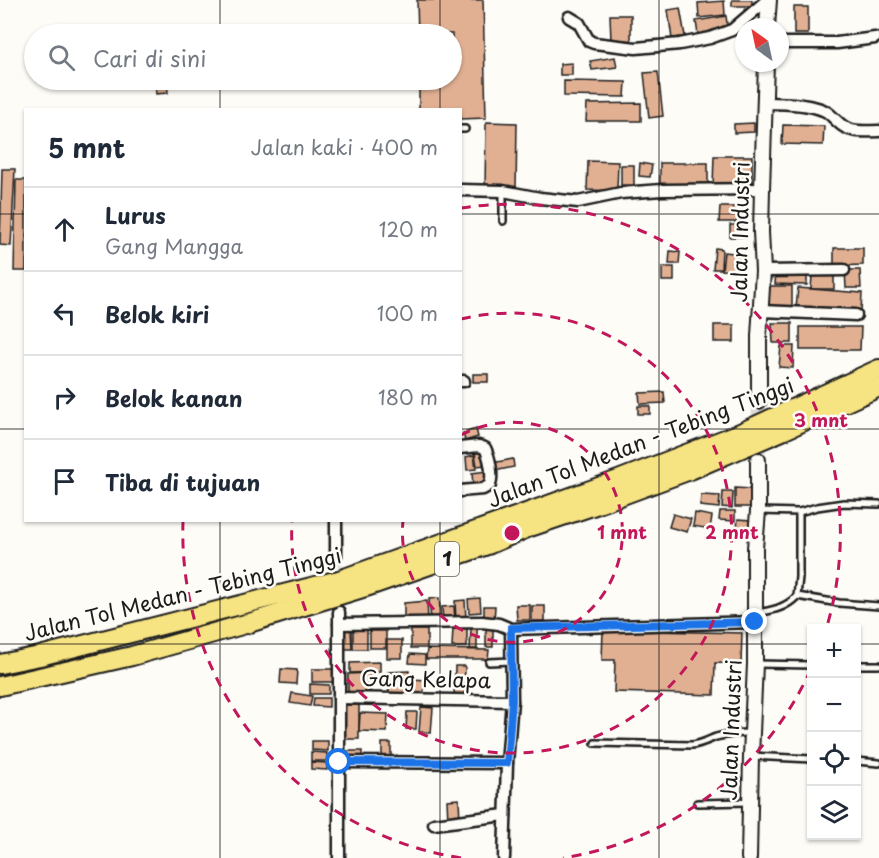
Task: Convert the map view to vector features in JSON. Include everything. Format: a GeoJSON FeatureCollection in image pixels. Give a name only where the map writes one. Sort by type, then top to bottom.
{"type":"FeatureCollection","features":[{"type":"Feature","properties":{"kind":"highway","name":"Jalan Tol Medan - Tebing Tinggi"},"geometry":{"type":"LineString","coordinates":[[0,664],[40,656],[349,577],[632,475],[738,434],[879,369]]}},
{"type":"Feature","properties":{"kind":"highway","name":"1"},"geometry":{"type":"LineString","coordinates":[[0,686],[132,656],[366,587],[690,470],[879,387]]}},
{"type":"Feature","properties":{"kind":"street"},"geometry":{"type":"LineString","coordinates":[[569,17],[579,23],[589,40],[594,43],[636,48],[700,40],[732,30],[768,0]]}},
{"type":"Feature","properties":{"kind":"street"},"geometry":{"type":"LineString","coordinates":[[767,18],[768,0]]}},
{"type":"Feature","properties":{"kind":"street"},"geometry":{"type":"LineString","coordinates":[[789,43],[837,43],[875,38]]}},
{"type":"Feature","properties":{"kind":"street","name":"Jalan Industri"},"geometry":{"type":"LineString","coordinates":[[759,401],[766,72]]}},
{"type":"Feature","properties":{"kind":"street"},"geometry":{"type":"LineString","coordinates":[[766,103],[821,109],[848,130],[879,132]]}},
{"type":"Feature","properties":{"kind":"street"},"geometry":{"type":"LineString","coordinates":[[462,190],[503,191],[578,202],[621,193],[662,190],[762,189]]}},
{"type":"Feature","properties":{"kind":"street"},"geometry":{"type":"LineString","coordinates":[[763,271],[844,270]]}},
{"type":"Feature","properties":{"kind":"street"},"geometry":{"type":"LineString","coordinates":[[761,312],[856,315]]}},
{"type":"Feature","properties":{"kind":"street"},"geometry":{"type":"LineString","coordinates":[[462,448],[482,446],[486,450],[491,483],[489,487],[483,489],[462,491]]}},
{"type":"Feature","properties":{"kind":"street","name":"Jalan Industri"},"geometry":{"type":"LineString","coordinates":[[749,858],[758,460]]}},
{"type":"Feature","properties":{"kind":"street"},"geometry":{"type":"LineString","coordinates":[[336,522],[336,556]]}},
{"type":"Feature","properties":{"kind":"street"},"geometry":{"type":"LineString","coordinates":[[339,612],[339,858]]}},
{"type":"Feature","properties":{"kind":"street"},"geometry":{"type":"LineString","coordinates":[[339,624],[482,622],[511,628],[755,618]]}},
{"type":"Feature","properties":{"kind":"street"},"geometry":{"type":"LineString","coordinates":[[504,858],[507,763],[512,701],[511,628]]}},
{"type":"Feature","properties":{"kind":"street","name":"Gang Kelapa"},"geometry":{"type":"LineString","coordinates":[[339,698],[512,701]]}},
{"type":"Feature","properties":{"kind":"street"},"geometry":{"type":"LineString","coordinates":[[339,762],[507,763]]}},
{"type":"Feature","properties":{"kind":"street"},"geometry":{"type":"LineString","coordinates":[[434,825],[505,815]]}},
{"type":"Feature","properties":{"kind":"lane"},"geometry":{"type":"LineString","coordinates":[[503,191],[503,221]]}},
{"type":"Feature","properties":{"kind":"lane"},"geometry":{"type":"LineString","coordinates":[[758,511],[799,512],[844,503],[879,504]]}},
{"type":"Feature","properties":{"kind":"lane"},"geometry":{"type":"LineString","coordinates":[[755,618],[792,601],[797,596],[799,512]]}},
{"type":"Feature","properties":{"kind":"lane"},"geometry":{"type":"LineString","coordinates":[[797,596],[839,603],[879,606]]}},
{"type":"Feature","properties":{"kind":"lane"},"geometry":{"type":"LineString","coordinates":[[489,662],[512,661]]}},
{"type":"Feature","properties":{"kind":"lane"},"geometry":{"type":"LineString","coordinates":[[755,664],[807,665]]}},
{"type":"Feature","properties":{"kind":"lane"},"geometry":{"type":"LineString","coordinates":[[861,665],[879,665]]}},
{"type":"Feature","properties":{"kind":"lane"},"geometry":{"type":"LineString","coordinates":[[595,743],[692,745],[724,735],[752,733]]}},
{"type":"Feature","properties":{"kind":"lane"},"geometry":{"type":"LineString","coordinates":[[751,756],[807,759]]}},
{"type":"Feature","properties":{"kind":"lane"},"geometry":{"type":"LineString","coordinates":[[861,761],[879,763]]}},
{"type":"Feature","properties":{"kind":"lane"},"geometry":{"type":"LineString","coordinates":[[697,803],[750,802]]}},
{"type":"Feature","properties":{"kind":"building"},"geometry":{"type":"Polygon","coordinates":[[[417,0],[483,0],[486,118],[462,119],[462,108],[419,108],[419,90],[462,90],[462,24],[418,24],[417,0]]]}},
{"type":"Feature","properties":{"kind":"building"},"geometry":{"type":"Polygon","coordinates":[[[732,0],[752,0],[752,6],[732,6],[732,0]]]}},
{"type":"Feature","properties":{"kind":"building"},"geometry":{"type":"Polygon","coordinates":[[[724,1],[725,15],[699,18],[698,3],[724,1]]]}},
{"type":"Feature","properties":{"kind":"building"},"geometry":{"type":"Polygon","coordinates":[[[794,7],[808,7],[808,34],[794,34],[794,7]]]}},
{"type":"Feature","properties":{"kind":"building"},"geometry":{"type":"Polygon","coordinates":[[[680,8],[685,36],[672,39],[668,10],[680,8]]]}},
{"type":"Feature","properties":{"kind":"building"},"geometry":{"type":"Polygon","coordinates":[[[610,15],[631,15],[631,41],[611,41],[610,15]]]}},
{"type":"Feature","properties":{"kind":"building"},"geometry":{"type":"Polygon","coordinates":[[[726,16],[728,31],[698,35],[696,21],[726,16]]]}},
{"type":"Feature","properties":{"kind":"building"},"geometry":{"type":"Polygon","coordinates":[[[615,57],[617,67],[592,70],[590,61],[615,57]]]}},
{"type":"Feature","properties":{"kind":"building"},"geometry":{"type":"Polygon","coordinates":[[[572,63],[572,75],[560,75],[560,64],[572,63]]]}},
{"type":"Feature","properties":{"kind":"building"},"geometry":{"type":"Polygon","coordinates":[[[658,72],[663,116],[649,118],[644,73],[658,72]]]}},
{"type":"Feature","properties":{"kind":"building"},"geometry":{"type":"Polygon","coordinates":[[[564,81],[626,82],[625,97],[564,96],[564,81]]]}},
{"type":"Feature","properties":{"kind":"building"},"geometry":{"type":"Polygon","coordinates":[[[156,90],[168,90],[168,93],[156,94],[156,90]]]}},
{"type":"Feature","properties":{"kind":"building"},"geometry":{"type":"Polygon","coordinates":[[[641,103],[641,121],[586,121],[587,104],[641,103]]]}},
{"type":"Feature","properties":{"kind":"building"},"geometry":{"type":"Polygon","coordinates":[[[486,122],[517,123],[516,189],[485,188],[486,122]]]}},
{"type":"Feature","properties":{"kind":"building"},"geometry":{"type":"Polygon","coordinates":[[[754,123],[754,132],[734,133],[734,124],[754,123]]]}},
{"type":"Feature","properties":{"kind":"building"},"geometry":{"type":"Polygon","coordinates":[[[783,125],[824,126],[823,145],[782,144],[783,125]]]}},
{"type":"Feature","properties":{"kind":"building"},"geometry":{"type":"Polygon","coordinates":[[[714,156],[752,156],[752,187],[713,186],[714,156]]]}},
{"type":"Feature","properties":{"kind":"building"},"geometry":{"type":"Polygon","coordinates":[[[588,161],[618,162],[617,191],[587,190],[588,161]]]}},
{"type":"Feature","properties":{"kind":"building"},"geometry":{"type":"Polygon","coordinates":[[[640,163],[652,165],[650,177],[639,176],[640,163]]]}},
{"type":"Feature","properties":{"kind":"building"},"geometry":{"type":"Polygon","coordinates":[[[660,163],[708,163],[708,185],[660,185],[660,163]]]}},
{"type":"Feature","properties":{"kind":"building"},"geometry":{"type":"Polygon","coordinates":[[[621,165],[634,165],[634,185],[621,185],[621,165]]]}},
{"type":"Feature","properties":{"kind":"building"},"geometry":{"type":"Polygon","coordinates":[[[2,169],[15,169],[11,246],[0,245],[2,169]]]}},
{"type":"Feature","properties":{"kind":"building"},"geometry":{"type":"Polygon","coordinates":[[[16,180],[24,180],[24,271],[14,271],[16,180]]]}},
{"type":"Feature","properties":{"kind":"building"},"geometry":{"type":"Polygon","coordinates":[[[720,207],[745,207],[745,222],[719,222],[720,207]]]}},
{"type":"Feature","properties":{"kind":"building"},"geometry":{"type":"Polygon","coordinates":[[[730,225],[744,225],[744,237],[730,237],[730,225]]]}},
{"type":"Feature","properties":{"kind":"building"},"geometry":{"type":"Polygon","coordinates":[[[715,248],[722,249],[721,269],[713,269],[715,248]]]}},
{"type":"Feature","properties":{"kind":"building"},"geometry":{"type":"Polygon","coordinates":[[[834,248],[863,248],[863,265],[834,266],[834,248]]]}},
{"type":"Feature","properties":{"kind":"building"},"geometry":{"type":"Polygon","coordinates":[[[670,251],[680,252],[679,264],[669,264],[670,251]]]}},
{"type":"Feature","properties":{"kind":"building"},"geometry":{"type":"Polygon","coordinates":[[[724,252],[743,254],[741,272],[722,270],[724,252]]]}},
{"type":"Feature","properties":{"kind":"building"},"geometry":{"type":"Polygon","coordinates":[[[662,267],[674,267],[674,281],[662,281],[662,267]]]}},
{"type":"Feature","properties":{"kind":"building"},"geometry":{"type":"Polygon","coordinates":[[[845,270],[860,270],[861,288],[846,288],[845,270]]]}},
{"type":"Feature","properties":{"kind":"building"},"geometry":{"type":"Polygon","coordinates":[[[776,271],[807,272],[807,285],[775,284],[776,271]]]}},
{"type":"Feature","properties":{"kind":"building"},"geometry":{"type":"Polygon","coordinates":[[[812,276],[834,276],[834,289],[811,289],[812,276]]]}},
{"type":"Feature","properties":{"kind":"building"},"geometry":{"type":"Polygon","coordinates":[[[768,286],[792,286],[792,310],[768,310],[768,286]]]}},
{"type":"Feature","properties":{"kind":"building"},"geometry":{"type":"Polygon","coordinates":[[[798,288],[862,293],[861,313],[796,308],[798,288]]]}},
{"type":"Feature","properties":{"kind":"building"},"geometry":{"type":"Polygon","coordinates":[[[772,323],[792,323],[792,343],[773,343],[772,323]]]}},
{"type":"Feature","properties":{"kind":"building"},"geometry":{"type":"Polygon","coordinates":[[[714,325],[734,325],[734,342],[714,342],[714,325]]]}},
{"type":"Feature","properties":{"kind":"building"},"geometry":{"type":"Polygon","coordinates":[[[800,327],[861,327],[860,350],[800,350],[800,327]]]}},
{"type":"Feature","properties":{"kind":"building"},"geometry":{"type":"Polygon","coordinates":[[[781,346],[794,346],[793,368],[779,367],[781,346]]]}},
{"type":"Feature","properties":{"kind":"building"},"geometry":{"type":"Polygon","coordinates":[[[473,374],[488,374],[488,382],[473,382],[473,374]]]}},
{"type":"Feature","properties":{"kind":"building"},"geometry":{"type":"Polygon","coordinates":[[[664,392],[665,403],[640,404],[639,393],[664,392]]]}},
{"type":"Feature","properties":{"kind":"building"},"geometry":{"type":"Polygon","coordinates":[[[638,406],[650,406],[650,414],[638,414],[638,406]]]}},
{"type":"Feature","properties":{"kind":"building"},"geometry":{"type":"Polygon","coordinates":[[[476,429],[478,437],[465,441],[463,433],[476,429]]]}},
{"type":"Feature","properties":{"kind":"building"},"geometry":{"type":"Polygon","coordinates":[[[483,452],[485,465],[477,466],[475,453],[483,452]]]}},
{"type":"Feature","properties":{"kind":"building"},"geometry":{"type":"Polygon","coordinates":[[[474,455],[476,469],[467,470],[466,457],[474,455]]]}},
{"type":"Feature","properties":{"kind":"building"},"geometry":{"type":"Polygon","coordinates":[[[513,459],[514,467],[494,471],[492,463],[513,459]]]}},
{"type":"Feature","properties":{"kind":"building"},"geometry":{"type":"Polygon","coordinates":[[[487,471],[489,484],[473,486],[472,473],[487,471]]]}},
{"type":"Feature","properties":{"kind":"building"},"geometry":{"type":"Polygon","coordinates":[[[735,488],[751,489],[751,507],[735,507],[735,488]]]}},
{"type":"Feature","properties":{"kind":"building"},"geometry":{"type":"Polygon","coordinates":[[[723,492],[733,492],[732,508],[722,507],[723,492]]]}},
{"type":"Feature","properties":{"kind":"building"},"geometry":{"type":"Polygon","coordinates":[[[701,495],[720,496],[719,508],[700,506],[701,495]]]}},
{"type":"Feature","properties":{"kind":"building"},"geometry":{"type":"Polygon","coordinates":[[[720,511],[735,511],[735,521],[719,520],[720,511]]]}},
{"type":"Feature","properties":{"kind":"building"},"geometry":{"type":"Polygon","coordinates":[[[695,513],[712,516],[710,529],[693,526],[695,513]]]}},
{"type":"Feature","properties":{"kind":"building"},"geometry":{"type":"Polygon","coordinates":[[[673,514],[691,519],[687,532],[669,527],[673,514]]]}},
{"type":"Feature","properties":{"kind":"building"},"geometry":{"type":"Polygon","coordinates":[[[738,519],[750,520],[748,530],[737,528],[738,519]]]}},
{"type":"Feature","properties":{"kind":"building"},"geometry":{"type":"Polygon","coordinates":[[[439,598],[441,619],[431,620],[429,599],[439,598]]]}},
{"type":"Feature","properties":{"kind":"building"},"geometry":{"type":"Polygon","coordinates":[[[480,598],[481,612],[469,613],[468,599],[480,598]]]}},
{"type":"Feature","properties":{"kind":"building"},"geometry":{"type":"Polygon","coordinates":[[[465,600],[466,620],[456,621],[455,601],[465,600]]]}},
{"type":"Feature","properties":{"kind":"building"},"geometry":{"type":"Polygon","coordinates":[[[427,601],[428,622],[404,623],[404,603],[427,601]]]}},
{"type":"Feature","properties":{"kind":"building"},"geometry":{"type":"Polygon","coordinates":[[[516,605],[530,605],[530,620],[517,620],[516,605]]]}},
{"type":"Feature","properties":{"kind":"building"},"geometry":{"type":"Polygon","coordinates":[[[454,606],[455,621],[443,621],[442,607],[454,606]]]}},
{"type":"Feature","properties":{"kind":"building"},"geometry":{"type":"Polygon","coordinates":[[[484,606],[495,606],[494,622],[484,622],[484,606]]]}},
{"type":"Feature","properties":{"kind":"building"},"geometry":{"type":"Polygon","coordinates":[[[532,606],[545,606],[545,621],[532,621],[532,606]]]}},
{"type":"Feature","properties":{"kind":"building"},"geometry":{"type":"Polygon","coordinates":[[[453,628],[467,628],[467,647],[452,647],[453,628]]]}},
{"type":"Feature","properties":{"kind":"building"},"geometry":{"type":"Polygon","coordinates":[[[471,628],[477,628],[477,649],[470,649],[471,628]]]}},
{"type":"Feature","properties":{"kind":"building"},"geometry":{"type":"Polygon","coordinates":[[[486,628],[493,628],[493,647],[486,647],[486,628]]]}},
{"type":"Feature","properties":{"kind":"building"},"geometry":{"type":"Polygon","coordinates":[[[343,630],[351,630],[352,649],[344,649],[343,630]]]}},
{"type":"Feature","properties":{"kind":"building"},"geometry":{"type":"Polygon","coordinates":[[[353,630],[367,630],[367,649],[353,649],[353,630]]]}},
{"type":"Feature","properties":{"kind":"building"},"geometry":{"type":"Polygon","coordinates":[[[411,630],[427,630],[427,648],[411,648],[411,630]]]}},
{"type":"Feature","properties":{"kind":"building"},"geometry":{"type":"Polygon","coordinates":[[[603,630],[742,633],[741,664],[715,663],[714,695],[614,692],[615,660],[602,660],[603,630]]]}},
{"type":"Feature","properties":{"kind":"building"},"geometry":{"type":"Polygon","coordinates":[[[370,631],[386,631],[386,648],[370,648],[370,631]]]}},
{"type":"Feature","properties":{"kind":"building"},"geometry":{"type":"Polygon","coordinates":[[[387,640],[402,640],[402,658],[387,658],[387,640]]]}},
{"type":"Feature","properties":{"kind":"building"},"geometry":{"type":"Polygon","coordinates":[[[427,649],[489,650],[488,659],[426,659],[427,649]]]}},
{"type":"Feature","properties":{"kind":"building"},"geometry":{"type":"Polygon","coordinates":[[[410,654],[425,655],[425,664],[409,663],[410,654]]]}},
{"type":"Feature","properties":{"kind":"building"},"geometry":{"type":"Polygon","coordinates":[[[380,662],[380,672],[350,673],[350,663],[380,662]]]}},
{"type":"Feature","properties":{"kind":"building"},"geometry":{"type":"Polygon","coordinates":[[[455,666],[465,666],[464,698],[454,698],[455,666]]]}},
{"type":"Feature","properties":{"kind":"building"},"geometry":{"type":"Polygon","coordinates":[[[281,669],[297,670],[296,684],[280,683],[281,669]]]}},
{"type":"Feature","properties":{"kind":"building"},"geometry":{"type":"Polygon","coordinates":[[[312,669],[334,669],[334,682],[312,682],[312,669]]]}},
{"type":"Feature","properties":{"kind":"building"},"geometry":{"type":"Polygon","coordinates":[[[409,671],[410,695],[389,696],[388,672],[409,671]]]}},
{"type":"Feature","properties":{"kind":"building"},"geometry":{"type":"Polygon","coordinates":[[[370,673],[370,692],[348,693],[348,674],[370,673]]]}},
{"type":"Feature","properties":{"kind":"building"},"geometry":{"type":"Polygon","coordinates":[[[413,679],[425,680],[423,697],[411,696],[413,679]]]}},
{"type":"Feature","properties":{"kind":"building"},"geometry":{"type":"Polygon","coordinates":[[[310,684],[329,685],[329,694],[310,694],[310,684]]]}},
{"type":"Feature","properties":{"kind":"building"},"geometry":{"type":"Polygon","coordinates":[[[292,693],[312,696],[310,706],[290,703],[292,693]]]}},
{"type":"Feature","properties":{"kind":"building"},"geometry":{"type":"Polygon","coordinates":[[[314,698],[329,698],[329,707],[313,706],[314,698]]]}},
{"type":"Feature","properties":{"kind":"building"},"geometry":{"type":"Polygon","coordinates":[[[344,705],[359,705],[359,739],[343,739],[344,705]]]}},
{"type":"Feature","properties":{"kind":"building"},"geometry":{"type":"Polygon","coordinates":[[[421,707],[433,708],[431,733],[419,732],[421,707]]]}},
{"type":"Feature","properties":{"kind":"building"},"geometry":{"type":"Polygon","coordinates":[[[407,712],[417,712],[416,729],[406,729],[407,712]]]}},
{"type":"Feature","properties":{"kind":"building"},"geometry":{"type":"Polygon","coordinates":[[[360,713],[388,714],[387,732],[359,731],[360,713]]]}},
{"type":"Feature","properties":{"kind":"building"},"geometry":{"type":"Polygon","coordinates":[[[312,741],[328,741],[328,751],[312,750],[312,741]]]}},
{"type":"Feature","properties":{"kind":"building"},"geometry":{"type":"Polygon","coordinates":[[[382,743],[391,743],[391,756],[382,756],[382,743]]]}},
{"type":"Feature","properties":{"kind":"building"},"geometry":{"type":"Polygon","coordinates":[[[342,751],[362,751],[362,760],[342,760],[342,751]]]}},
{"type":"Feature","properties":{"kind":"building"},"geometry":{"type":"Polygon","coordinates":[[[311,752],[327,753],[327,761],[311,761],[311,752]]]}},
{"type":"Feature","properties":{"kind":"building"},"geometry":{"type":"Polygon","coordinates":[[[311,762],[327,763],[327,770],[311,769],[311,762]]]}},
{"type":"Feature","properties":{"kind":"building"},"geometry":{"type":"Polygon","coordinates":[[[459,799],[460,820],[448,821],[447,800],[459,799]]]}},
{"type":"Feature","properties":{"kind":"tunnel"},"geometry":{"type":"LineString","coordinates":[[758,460],[759,401]]}},
{"type":"Feature","properties":{"kind":"tunnel"},"geometry":{"type":"LineString","coordinates":[[336,556],[339,612]]}},
{"type":"Feature","properties":{"kind":"route"},"geometry":{"type":"LineString","coordinates":[[339,762],[507,763],[512,701],[511,628],[755,622]]}}]}
